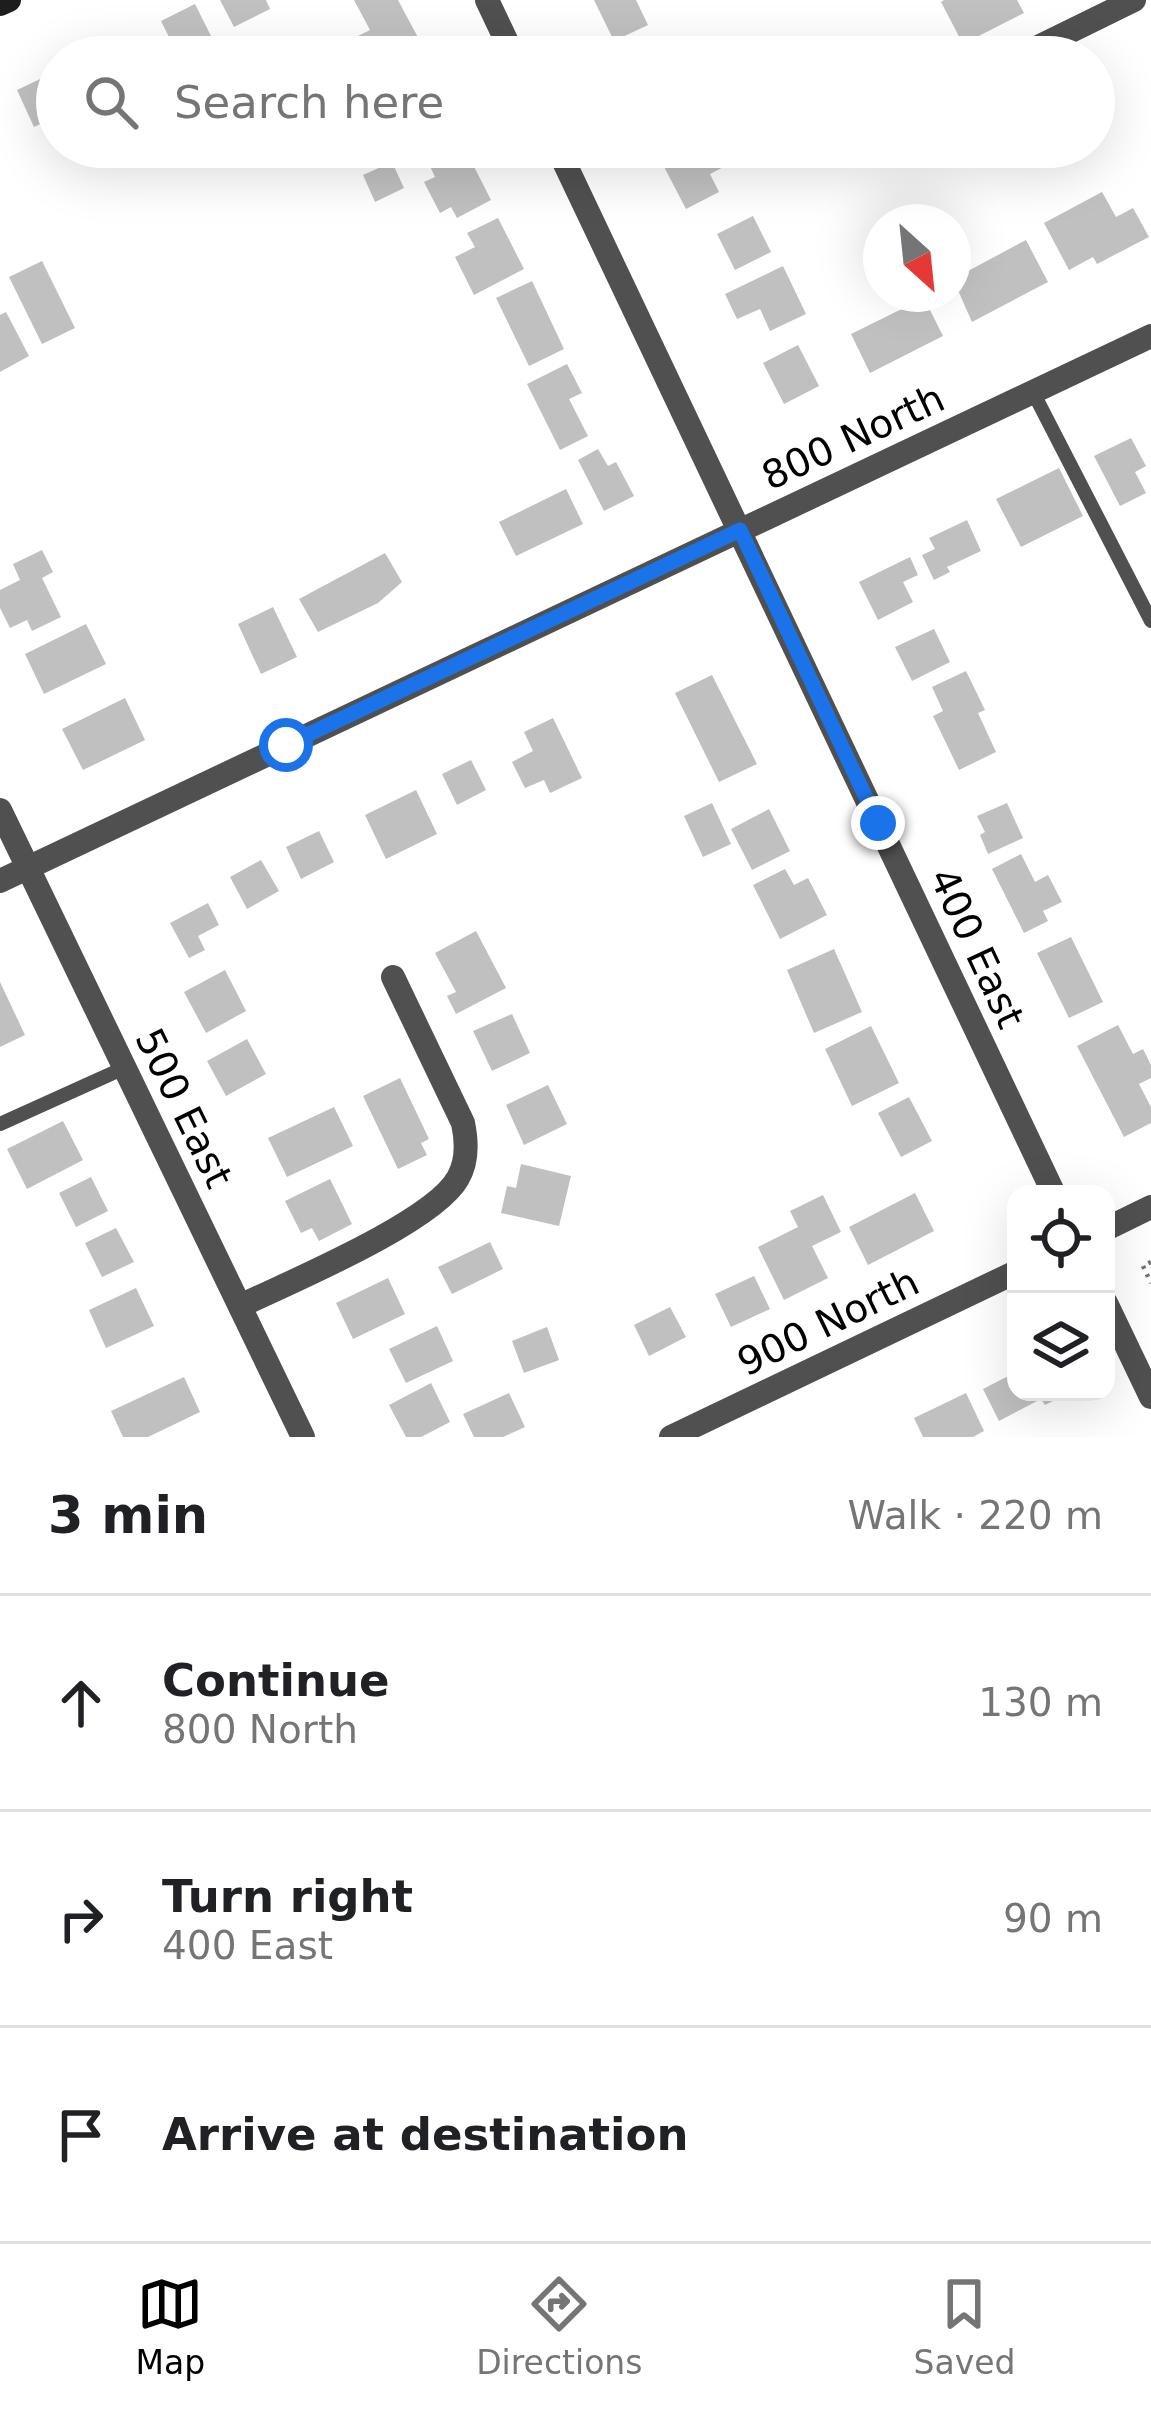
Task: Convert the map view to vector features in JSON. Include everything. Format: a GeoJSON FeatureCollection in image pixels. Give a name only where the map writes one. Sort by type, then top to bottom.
{"type":"FeatureCollection","features":[{"type":"Feature","properties":{"kind":"street"},"geometry":{"type":"LineString","coordinates":[[0,4],[9,0]]}},
{"type":"Feature","properties":{"kind":"street"},"geometry":{"type":"LineString","coordinates":[[487,0],[504,36]]}},
{"type":"Feature","properties":{"kind":"street"},"geometry":{"type":"LineString","coordinates":[[1061,36],[1134,0]]}},
{"type":"Feature","properties":{"kind":"street","name":"400 East"},"geometry":{"type":"LineString","coordinates":[[567,168],[1050,1185]]}},
{"type":"Feature","properties":{"kind":"street","name":"800 North"},"geometry":{"type":"LineString","coordinates":[[0,881],[1151,336]]}},
{"type":"Feature","properties":{"kind":"street","name":"500 East"},"geometry":{"type":"LineString","coordinates":[[0,810],[303,1437]]}},
{"type":"Feature","properties":{"kind":"street"},"geometry":{"type":"LineString","coordinates":[[240,1306],[416,1216],[445,1196],[460,1175],[468,1145],[463,1123],[393,977]]}},
{"type":"Feature","properties":{"kind":"street"},"geometry":{"type":"LineString","coordinates":[[1115,1225],[1151,1208]]}},
{"type":"Feature","properties":{"kind":"street","name":"900 North"},"geometry":{"type":"LineString","coordinates":[[671,1437],[1007,1276]]}},
{"type":"Feature","properties":{"kind":"street"},"geometry":{"type":"LineString","coordinates":[[1115,1322],[1151,1397]]}},
{"type":"Feature","properties":{"kind":"lane"},"geometry":{"type":"LineString","coordinates":[[1033,392],[1151,621]]}},
{"type":"Feature","properties":{"kind":"lane"},"geometry":{"type":"LineString","coordinates":[[0,1124],[124,1068]]}},
{"type":"Feature","properties":{"kind":"path"},"geometry":{"type":"LineString","coordinates":[[1151,1262],[1143,1266],[1151,1283]]}},
{"type":"Feature","properties":{"kind":"building"},"geometry":{"type":"Polygon","coordinates":[[[220,0],[266,0],[270,9],[234,27],[220,0]]]}},
{"type":"Feature","properties":{"kind":"building"},"geometry":{"type":"Polygon","coordinates":[[[354,0],[398,0],[417,36],[358,36],[370,30],[354,0]]]}},
{"type":"Feature","properties":{"kind":"building"},"geometry":{"type":"Polygon","coordinates":[[[594,0],[636,0],[648,25],[625,36],[612,36],[594,0]]]}},
{"type":"Feature","properties":{"kind":"building"},"geometry":{"type":"Polygon","coordinates":[[[1017,0],[1024,13],[979,36],[959,36],[941,2],[1017,0]]]}},
{"type":"Feature","properties":{"kind":"building"},"geometry":{"type":"Polygon","coordinates":[[[195,4],[211,36],[168,36],[161,21],[195,4]]]}},
{"type":"Feature","properties":{"kind":"building"},"geometry":{"type":"Polygon","coordinates":[[[36,81],[36,126],[34,127],[17,90],[36,81]]]}},
{"type":"Feature","properties":{"kind":"building"},"geometry":{"type":"Polygon","coordinates":[[[395,168],[404,188],[375,202],[363,175],[395,168]]]}},
{"type":"Feature","properties":{"kind":"building"},"geometry":{"type":"Polygon","coordinates":[[[431,168],[475,168],[491,200],[457,218],[451,207],[440,213],[424,182],[435,177],[431,168]]]}},
{"type":"Feature","properties":{"kind":"building"},"geometry":{"type":"Polygon","coordinates":[[[665,168],[722,168],[710,174],[719,192],[686,209],[665,168]]]}},
{"type":"Feature","properties":{"kind":"building"},"geometry":{"type":"Polygon","coordinates":[[[1102,192],[1116,217],[1133,208],[1149,237],[1097,264],[1093,257],[1069,270],[1044,223],[1102,192]]]}},
{"type":"Feature","properties":{"kind":"building"},"geometry":{"type":"Polygon","coordinates":[[[753,216],[771,252],[735,270],[717,234],[753,216]]]}},
{"type":"Feature","properties":{"kind":"building"},"geometry":{"type":"Polygon","coordinates":[[[498,218],[524,269],[474,295],[455,257],[475,247],[467,233],[498,218]]]}},
{"type":"Feature","properties":{"kind":"building"},"geometry":{"type":"Polygon","coordinates":[[[1026,240],[1048,282],[972,322],[968,312],[971,269],[1026,240]]]}},
{"type":"Feature","properties":{"kind":"building"},"geometry":{"type":"Polygon","coordinates":[[[42,261],[75,328],[42,344],[9,277],[42,261]]]}},
{"type":"Feature","properties":{"kind":"building"},"geometry":{"type":"Polygon","coordinates":[[[783,266],[806,314],[770,331],[760,309],[737,319],[725,294],[783,266]]]}},
{"type":"Feature","properties":{"kind":"building"},"geometry":{"type":"Polygon","coordinates":[[[532,281],[564,349],[529,366],[496,298],[532,281]]]}},
{"type":"Feature","properties":{"kind":"building"},"geometry":{"type":"Polygon","coordinates":[[[6,312],[29,356],[0,372],[0,315],[6,312]]]}},
{"type":"Feature","properties":{"kind":"building"},"geometry":{"type":"Polygon","coordinates":[[[896,312],[931,312],[943,336],[870,373],[851,334],[896,312]]]}},
{"type":"Feature","properties":{"kind":"building"},"geometry":{"type":"Polygon","coordinates":[[[798,345],[819,386],[784,404],[763,363],[798,345]]]}},
{"type":"Feature","properties":{"kind":"building"},"geometry":{"type":"Polygon","coordinates":[[[567,364],[582,393],[569,399],[588,436],[560,450],[527,384],[567,364]]]}},
{"type":"Feature","properties":{"kind":"building"},"geometry":{"type":"Polygon","coordinates":[[[1131,438],[1146,466],[1135,472],[1146,493],[1120,506],[1094,456],[1131,438]]]}},
{"type":"Feature","properties":{"kind":"building"},"geometry":{"type":"Polygon","coordinates":[[[598,449],[608,466],[616,462],[634,496],[604,511],[578,460],[598,449]]]}},
{"type":"Feature","properties":{"kind":"building"},"geometry":{"type":"Polygon","coordinates":[[[1059,468],[1083,516],[1021,547],[996,499],[1059,468]]]}},
{"type":"Feature","properties":{"kind":"building"},"geometry":{"type":"Polygon","coordinates":[[[566,489],[583,524],[516,556],[499,522],[566,489]]]}},
{"type":"Feature","properties":{"kind":"building"},"geometry":{"type":"Polygon","coordinates":[[[967,520],[981,551],[947,567],[950,572],[934,580],[922,555],[935,549],[929,538],[967,520]]]}},
{"type":"Feature","properties":{"kind":"building"},"geometry":{"type":"Polygon","coordinates":[[[42,550],[53,572],[42,578],[61,617],[32,631],[27,620],[10,628],[0,608],[0,590],[20,580],[13,564],[42,550]]]}},
{"type":"Feature","properties":{"kind":"building"},"geometry":{"type":"Polygon","coordinates":[[[385,553],[402,582],[378,603],[318,632],[299,599],[385,553]]]}},
{"type":"Feature","properties":{"kind":"building"},"geometry":{"type":"Polygon","coordinates":[[[910,557],[918,575],[903,582],[913,602],[878,620],[859,582],[910,557]]]}},
{"type":"Feature","properties":{"kind":"building"},"geometry":{"type":"Polygon","coordinates":[[[273,607],[297,657],[261,674],[238,624],[273,607]]]}},
{"type":"Feature","properties":{"kind":"building"},"geometry":{"type":"Polygon","coordinates":[[[86,624],[106,664],[44,694],[25,654],[86,624]]]}},
{"type":"Feature","properties":{"kind":"building"},"geometry":{"type":"Polygon","coordinates":[[[934,629],[950,662],[912,681],[895,647],[934,629]]]}},
{"type":"Feature","properties":{"kind":"building"},"geometry":{"type":"Polygon","coordinates":[[[966,671],[985,710],[978,713],[996,752],[959,770],[933,716],[943,711],[932,687],[966,671]]]}},
{"type":"Feature","properties":{"kind":"building"},"geometry":{"type":"Polygon","coordinates":[[[712,675],[757,764],[719,782],[675,693],[712,675]]]}},
{"type":"Feature","properties":{"kind":"building"},"geometry":{"type":"Polygon","coordinates":[[[125,698],[145,740],[83,770],[62,729],[125,698]]]}},
{"type":"Feature","properties":{"kind":"building"},"geometry":{"type":"Polygon","coordinates":[[[553,718],[582,778],[550,793],[544,780],[525,788],[512,762],[533,751],[524,732],[553,718]]]}},
{"type":"Feature","properties":{"kind":"building"},"geometry":{"type":"Polygon","coordinates":[[[471,760],[486,790],[457,805],[442,774],[471,760]]]}},
{"type":"Feature","properties":{"kind":"building"},"geometry":{"type":"Polygon","coordinates":[[[416,790],[437,834],[386,859],[365,815],[416,790]]]}},
{"type":"Feature","properties":{"kind":"building"},"geometry":{"type":"Polygon","coordinates":[[[712,803],[731,844],[703,857],[684,816],[712,803]]]}},
{"type":"Feature","properties":{"kind":"building"},"geometry":{"type":"Polygon","coordinates":[[[1007,803],[1023,838],[988,854],[977,816],[1007,803]]]}},
{"type":"Feature","properties":{"kind":"building"},"geometry":{"type":"Polygon","coordinates":[[[769,809],[790,851],[752,870],[731,829],[769,809]]]}},
{"type":"Feature","properties":{"kind":"building"},"geometry":{"type":"Polygon","coordinates":[[[319,831],[334,862],[301,879],[286,847],[319,831]]]}},
{"type":"Feature","properties":{"kind":"building"},"geometry":{"type":"Polygon","coordinates":[[[1021,854],[1035,882],[1048,875],[1062,902],[1043,911],[1048,921],[1024,933],[992,869],[1021,854]]]}},
{"type":"Feature","properties":{"kind":"building"},"geometry":{"type":"Polygon","coordinates":[[[261,860],[279,891],[247,909],[230,877],[261,860]]]}},
{"type":"Feature","properties":{"kind":"building"},"geometry":{"type":"Polygon","coordinates":[[[785,869],[794,885],[808,878],[827,915],[780,939],[753,885],[785,869]]]}},
{"type":"Feature","properties":{"kind":"building"},"geometry":{"type":"Polygon","coordinates":[[[208,903],[219,925],[198,936],[205,950],[189,958],[170,923],[208,903]]]}},
{"type":"Feature","properties":{"kind":"building"},"geometry":{"type":"Polygon","coordinates":[[[476,931],[506,988],[456,1014],[447,996],[456,992],[435,953],[476,931]]]}},
{"type":"Feature","properties":{"kind":"building"},"geometry":{"type":"Polygon","coordinates":[[[1071,937],[1103,1002],[1069,1018],[1037,953],[1071,937]]]}},
{"type":"Feature","properties":{"kind":"building"},"geometry":{"type":"Polygon","coordinates":[[[834,949],[862,1012],[814,1033],[787,970],[834,949]]]}},
{"type":"Feature","properties":{"kind":"building"},"geometry":{"type":"Polygon","coordinates":[[[225,970],[246,1011],[206,1033],[184,992],[225,970]]]}},
{"type":"Feature","properties":{"kind":"building"},"geometry":{"type":"Polygon","coordinates":[[[0,982],[25,1035],[0,1047],[0,982]]]}},
{"type":"Feature","properties":{"kind":"building"},"geometry":{"type":"Polygon","coordinates":[[[512,1014],[530,1053],[492,1071],[473,1031],[512,1014]]]}},
{"type":"Feature","properties":{"kind":"building"},"geometry":{"type":"Polygon","coordinates":[[[1118,1025],[1133,1054],[1143,1049],[1151,1065],[1151,1078],[1139,1084],[1151,1107],[1151,1123],[1124,1137],[1077,1046],[1118,1025]]]}},
{"type":"Feature","properties":{"kind":"building"},"geometry":{"type":"Polygon","coordinates":[[[871,1026],[899,1083],[852,1106],[825,1049],[871,1026]]]}},
{"type":"Feature","properties":{"kind":"building"},"geometry":{"type":"Polygon","coordinates":[[[247,1039],[266,1074],[226,1096],[207,1061],[247,1039]]]}},
{"type":"Feature","properties":{"kind":"building"},"geometry":{"type":"Polygon","coordinates":[[[400,1078],[429,1139],[421,1143],[427,1155],[398,1169],[363,1096],[400,1078]]]}},
{"type":"Feature","properties":{"kind":"building"},"geometry":{"type":"Polygon","coordinates":[[[548,1085],[567,1124],[524,1145],[506,1105],[548,1085]]]}},
{"type":"Feature","properties":{"kind":"building"},"geometry":{"type":"Polygon","coordinates":[[[909,1097],[932,1141],[901,1157],[878,1113],[909,1097]]]}},
{"type":"Feature","properties":{"kind":"building"},"geometry":{"type":"Polygon","coordinates":[[[334,1107],[353,1146],[287,1177],[268,1138],[334,1107]]]}},
{"type":"Feature","properties":{"kind":"building"},"geometry":{"type":"Polygon","coordinates":[[[63,1121],[83,1160],[27,1189],[7,1149],[63,1121]]]}},
{"type":"Feature","properties":{"kind":"building"},"geometry":{"type":"Polygon","coordinates":[[[521,1164],[571,1176],[559,1226],[501,1213],[507,1186],[516,1188],[521,1164]]]}},
{"type":"Feature","properties":{"kind":"building"},"geometry":{"type":"Polygon","coordinates":[[[91,1177],[108,1211],[76,1227],[59,1193],[91,1177]]]}},
{"type":"Feature","properties":{"kind":"building"},"geometry":{"type":"Polygon","coordinates":[[[330,1179],[352,1224],[319,1241],[312,1228],[301,1233],[285,1201],[330,1179]]]}},
{"type":"Feature","properties":{"kind":"building"},"geometry":{"type":"Polygon","coordinates":[[[915,1193],[934,1231],[868,1265],[849,1227],[915,1193]]]}},
{"type":"Feature","properties":{"kind":"building"},"geometry":{"type":"Polygon","coordinates":[[[823,1195],[841,1232],[812,1246],[828,1278],[784,1300],[758,1247],[798,1227],[790,1211],[823,1195]]]}},
{"type":"Feature","properties":{"kind":"building"},"geometry":{"type":"Polygon","coordinates":[[[116,1228],[134,1262],[102,1277],[85,1243],[116,1228]]]}},
{"type":"Feature","properties":{"kind":"building"},"geometry":{"type":"Polygon","coordinates":[[[490,1242],[503,1269],[452,1294],[438,1267],[490,1242]]]}},
{"type":"Feature","properties":{"kind":"building"},"geometry":{"type":"Polygon","coordinates":[[[754,1276],[770,1309],[731,1327],[715,1294],[754,1276]]]}},
{"type":"Feature","properties":{"kind":"building"},"geometry":{"type":"Polygon","coordinates":[[[388,1278],[405,1314],[353,1339],[336,1303],[388,1278]]]}},
{"type":"Feature","properties":{"kind":"building"},"geometry":{"type":"Polygon","coordinates":[[[136,1288],[154,1326],[106,1348],[89,1310],[136,1288]]]}},
{"type":"Feature","properties":{"kind":"building"},"geometry":{"type":"Polygon","coordinates":[[[670,1307],[686,1337],[649,1356],[634,1325],[670,1307]]]}},
{"type":"Feature","properties":{"kind":"building"},"geometry":{"type":"Polygon","coordinates":[[[437,1326],[453,1361],[406,1383],[389,1349],[437,1326]]]}},
{"type":"Feature","properties":{"kind":"building"},"geometry":{"type":"Polygon","coordinates":[[[547,1327],[559,1360],[524,1373],[512,1341],[547,1327]]]}},
{"type":"Feature","properties":{"kind":"building"},"geometry":{"type":"Polygon","coordinates":[[[184,1377],[200,1412],[148,1437],[123,1437],[111,1411],[184,1377]]]}},
{"type":"Feature","properties":{"kind":"building"},"geometry":{"type":"Polygon","coordinates":[[[1007,1377],[1007,1401],[1037,1401],[999,1421],[983,1389],[1007,1377]]]}},
{"type":"Feature","properties":{"kind":"building"},"geometry":{"type":"Polygon","coordinates":[[[431,1383],[450,1422],[421,1437],[406,1437],[389,1405],[431,1383]]]}},
{"type":"Feature","properties":{"kind":"building"},"geometry":{"type":"Polygon","coordinates":[[[509,1393],[525,1427],[503,1437],[474,1437],[463,1414],[509,1393]]]}},
{"type":"Feature","properties":{"kind":"building"},"geometry":{"type":"Polygon","coordinates":[[[966,1393],[984,1431],[973,1437],[923,1437],[914,1418],[966,1393]]]}},
{"type":"Feature","properties":{"kind":"route"},"geometry":{"type":"LineString","coordinates":[[286,745],[740,530],[878,823]]}}]}
